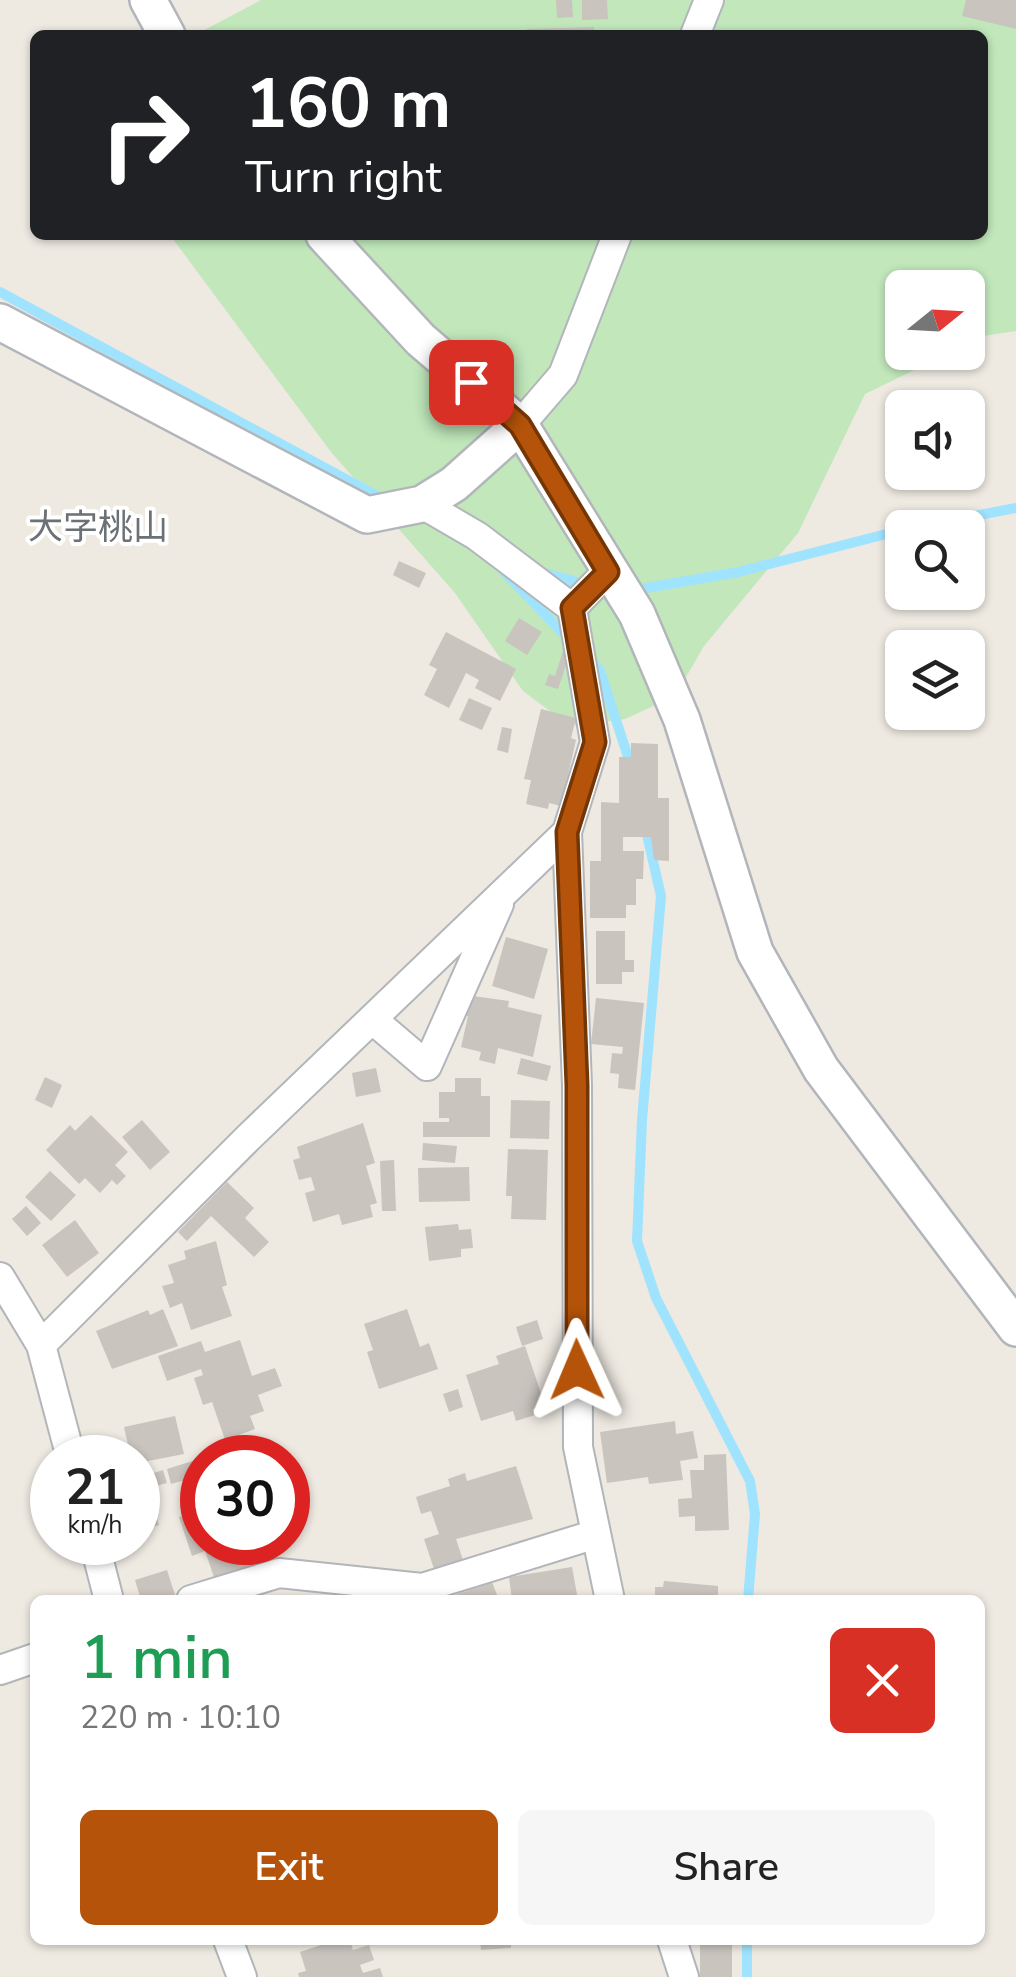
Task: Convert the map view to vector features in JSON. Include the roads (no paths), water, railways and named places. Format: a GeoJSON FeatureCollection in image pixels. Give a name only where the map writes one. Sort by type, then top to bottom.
{"type":"FeatureCollection","features":[{"type":"Feature","properties":{"kind":"street"},"geometry":{"type":"LineString","coordinates":[[148,0],[164,30]]}},
{"type":"Feature","properties":{"kind":"street"},"geometry":{"type":"LineString","coordinates":[[697,30],[709,0]]}},
{"type":"Feature","properties":{"kind":"street"},"geometry":{"type":"LineString","coordinates":[[329,240],[421,340],[520,425],[637,614],[682,720],[755,952],[821,1069],[1016,1328]]}},
{"type":"Feature","properties":{"kind":"street"},"geometry":{"type":"LineString","coordinates":[[0,322],[367,515],[422,504],[454,484],[520,425],[563,375],[616,240]]}},
{"type":"Feature","properties":{"kind":"street"},"geometry":{"type":"LineString","coordinates":[[422,504],[477,536],[572,608],[595,742],[567,832],[577,1085],[578,1447],[593,1535],[609,1595]]}},
{"type":"Feature","properties":{"kind":"street"},"geometry":{"type":"LineString","coordinates":[[572,608],[608,572]]}},
{"type":"Feature","properties":{"kind":"street"},"geometry":{"type":"LineString","coordinates":[[41,1345],[567,832]]}},
{"type":"Feature","properties":{"kind":"street"},"geometry":{"type":"LineString","coordinates":[[372,1019],[427,1066],[504,893]]}},
{"type":"Feature","properties":{"kind":"street"},"geometry":{"type":"LineString","coordinates":[[3,1289],[41,1345],[65,1435]]}},
{"type":"Feature","properties":{"kind":"street"},"geometry":{"type":"LineString","coordinates":[[206,1595],[279,1573],[422,1588],[593,1535]]}},
{"type":"Feature","properties":{"kind":"street"},"geometry":{"type":"LineString","coordinates":[[100,1565],[108,1595]]}},
{"type":"Feature","properties":{"kind":"street"},"geometry":{"type":"LineString","coordinates":[[0,1670],[30,1660]]}},
{"type":"Feature","properties":{"kind":"street"},"geometry":{"type":"LineString","coordinates":[[230,1945],[242,1977]]}},
{"type":"Feature","properties":{"kind":"street"},"geometry":{"type":"LineString","coordinates":[[674,1945],[684,1977]]}},
{"type":"Feature","properties":{"kind":"waterway"},"geometry":{"type":"LineString","coordinates":[[0,292],[386,501]]}},
{"type":"Feature","properties":{"kind":"waterway"},"geometry":{"type":"LineString","coordinates":[[985,514],[1016,508]]}},
{"type":"Feature","properties":{"kind":"waterway"},"geometry":{"type":"LineString","coordinates":[[629,591],[738,572],[885,534]]}},
{"type":"Feature","properties":{"kind":"waterway"},"geometry":{"type":"LineString","coordinates":[[537,571],[588,585]]}},
{"type":"Feature","properties":{"kind":"waterway"},"geometry":{"type":"LineString","coordinates":[[504,572],[569,639]]}},
{"type":"Feature","properties":{"kind":"waterway"},"geometry":{"type":"LineString","coordinates":[[588,658],[600,671],[631,766]]}},
{"type":"Feature","properties":{"kind":"waterway"},"geometry":{"type":"LineString","coordinates":[[645,826],[661,896],[642,1120],[637,1241],[656,1298],[750,1481],[755,1514],[748,1595]]}},
{"type":"Feature","properties":{"kind":"waterway"},"geometry":{"type":"LineString","coordinates":[[747,1945],[747,1977]]}},
{"type":"Feature","properties":{"kind":"district","name":"大字桃山"},"geometry":{"type":"Point","coordinates":[98,527]}}]}
